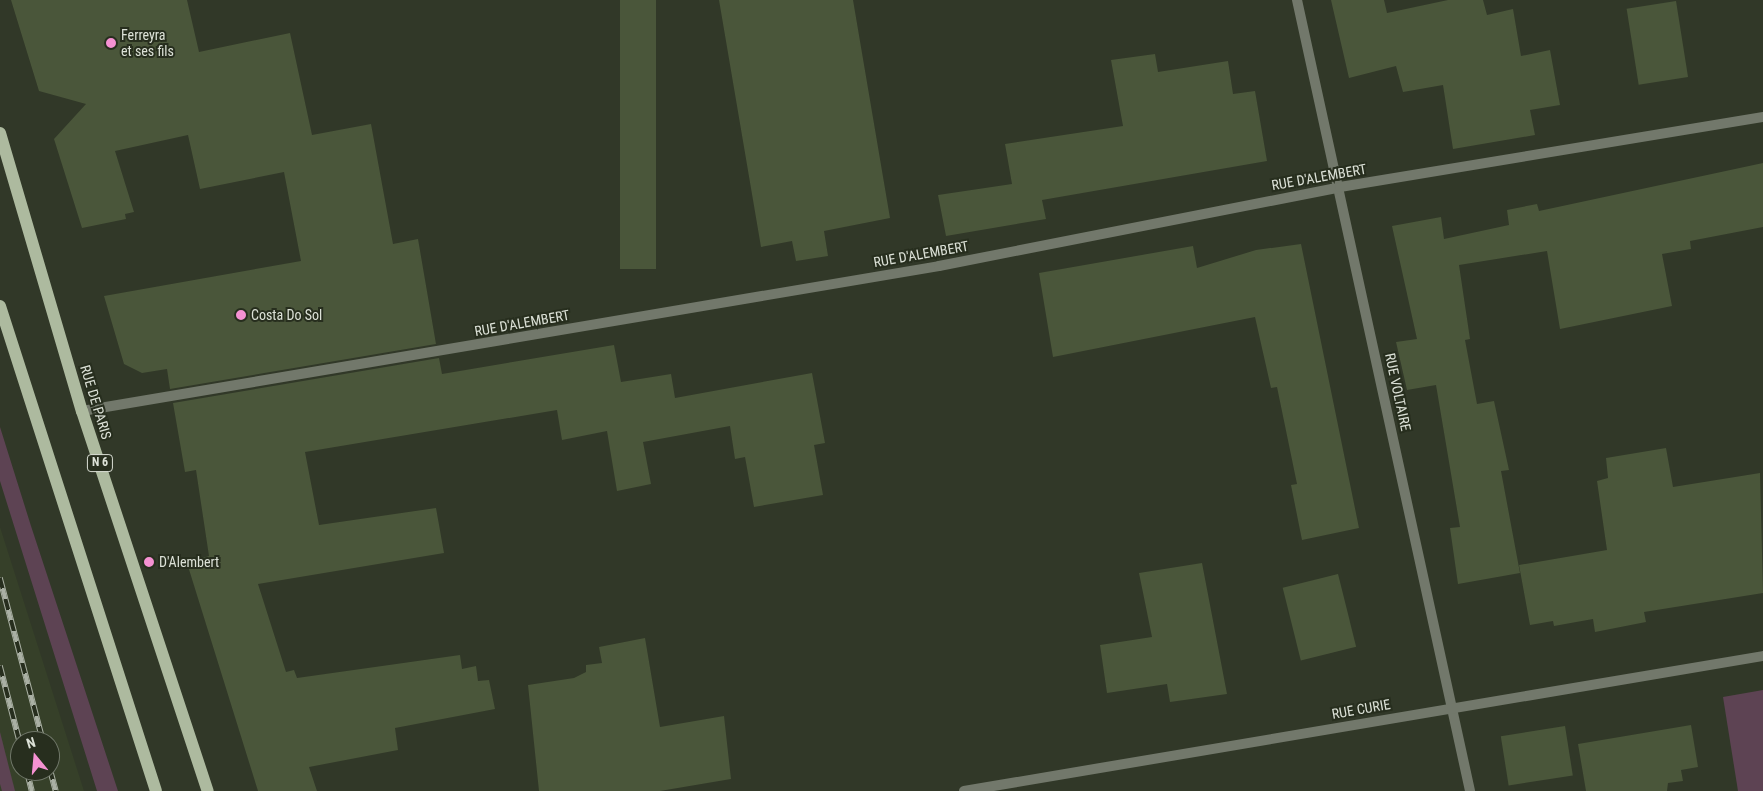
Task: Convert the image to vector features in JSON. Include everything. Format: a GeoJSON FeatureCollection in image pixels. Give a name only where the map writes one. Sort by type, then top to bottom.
{"type":"FeatureCollection","features":[{"type":"Feature","properties":{"kind":"main road","name":"RUE DE PARIS"},"geometry":{"type":"LineString","coordinates":[[0,133],[82,411],[208,791]]}},
{"type":"Feature","properties":{"kind":"main road"},"geometry":{"type":"LineString","coordinates":[[0,306],[156,791]]}},
{"type":"Feature","properties":{"kind":"street","name":"RUE VOLTAIRE"},"geometry":{"type":"LineString","coordinates":[[1297,0],[1340,187],[1470,791]]}},
{"type":"Feature","properties":{"kind":"street","name":"RUE D'ALEMBERT"},"geometry":{"type":"LineString","coordinates":[[82,411],[939,266],[1340,187],[1763,117]]}},
{"type":"Feature","properties":{"kind":"street","name":"RUE CURIE"},"geometry":{"type":"LineString","coordinates":[[964,791],[1452,707],[1763,656]]}},
{"type":"Feature","properties":{"kind":"shaded area"},"geometry":{"type":"Polygon","coordinates":[[[0,427],[118,791],[97,791],[0,481],[0,427]]]}},
{"type":"Feature","properties":{"kind":"shaded area"},"geometry":{"type":"Polygon","coordinates":[[[0,527],[84,791],[0,791],[0,527]]]}},
{"type":"Feature","properties":{"kind":"shaded area"},"geometry":{"type":"Polygon","coordinates":[[[1763,690],[1763,791],[1738,791],[1723,697],[1763,690]]]}},
{"type":"Feature","properties":{"kind":"shaded area"},"geometry":{"type":"Polygon","coordinates":[[[0,732],[10,771],[10,781],[12,781],[15,791],[2,791],[0,784],[0,732]]]}},
{"type":"Feature","properties":{"kind":"building"},"geometry":{"type":"Polygon","coordinates":[[[11,0],[187,0],[199,52],[290,33],[312,135],[371,124],[393,244],[418,239],[436,344],[170,389],[167,369],[142,373],[124,364],[104,296],[301,261],[284,172],[200,189],[188,135],[115,151],[134,212],[125,214],[126,219],[82,228],[54,139],[86,104],[39,91],[11,0]]]}},
{"type":"Feature","properties":{"kind":"building"},"geometry":{"type":"Polygon","coordinates":[[[620,0],[656,0],[656,269],[620,269],[620,0]]]}},
{"type":"Feature","properties":{"kind":"building"},"geometry":{"type":"Polygon","coordinates":[[[719,0],[853,0],[890,218],[824,231],[828,256],[796,261],[792,241],[761,247],[719,0]]]}},
{"type":"Feature","properties":{"kind":"building"},"geometry":{"type":"Polygon","coordinates":[[[1331,0],[1384,0],[1387,13],[1448,0],[1483,0],[1487,15],[1513,9],[1521,56],[1550,50],[1560,105],[1530,110],[1535,135],[1453,149],[1443,85],[1403,92],[1396,66],[1349,78],[1331,0]]]}},
{"type":"Feature","properties":{"kind":"building"},"geometry":{"type":"Polygon","coordinates":[[[1676,1],[1688,77],[1639,85],[1627,9],[1676,1]]]}},
{"type":"Feature","properties":{"kind":"building"},"geometry":{"type":"Polygon","coordinates":[[[1155,54],[1158,72],[1228,61],[1233,94],[1255,91],[1267,161],[1042,200],[1046,219],[946,236],[938,195],[1012,184],[1005,144],[1123,126],[1111,60],[1155,54]]]}},
{"type":"Feature","properties":{"kind":"building"},"geometry":{"type":"Polygon","coordinates":[[[1763,163],[1763,227],[1690,241],[1691,249],[1662,254],[1672,306],[1560,329],[1547,251],[1459,265],[1470,339],[1465,340],[1477,404],[1494,401],[1509,470],[1501,471],[1520,573],[1458,584],[1450,528],[1460,527],[1436,385],[1407,390],[1396,342],[1417,339],[1392,226],[1441,217],[1444,239],[1509,225],[1507,210],[1537,204],[1539,211],[1763,163]]]}},
{"type":"Feature","properties":{"kind":"building"},"geometry":{"type":"Polygon","coordinates":[[[1301,244],[1359,528],[1302,540],[1291,485],[1297,484],[1277,387],[1271,388],[1255,317],[1053,357],[1039,273],[1193,246],[1197,268],[1256,250],[1301,244]]]}},
{"type":"Feature","properties":{"kind":"building"},"geometry":{"type":"Polygon","coordinates":[[[614,345],[621,382],[671,374],[675,398],[812,373],[825,443],[814,445],[823,495],[754,507],[745,457],[735,459],[730,426],[643,442],[651,484],[617,491],[607,431],[562,440],[557,410],[305,452],[319,525],[436,508],[444,553],[258,584],[286,672],[294,670],[297,678],[460,655],[462,669],[476,666],[478,681],[489,680],[495,709],[395,728],[398,750],[309,767],[317,791],[258,791],[187,563],[209,556],[196,470],[185,472],[173,403],[439,358],[442,374],[614,345]]]}},
{"type":"Feature","properties":{"kind":"building"},"geometry":{"type":"Polygon","coordinates":[[[1666,448],[1673,487],[1760,473],[1763,593],[1644,612],[1646,622],[1595,632],[1593,619],[1554,626],[1553,621],[1530,625],[1519,565],[1607,550],[1597,481],[1608,478],[1606,458],[1666,448]]]}},
{"type":"Feature","properties":{"kind":"building"},"geometry":{"type":"Polygon","coordinates":[[[1202,563],[1227,694],[1170,702],[1167,684],[1107,693],[1100,645],[1152,637],[1139,573],[1202,563]]]}},
{"type":"Feature","properties":{"kind":"building"},"geometry":{"type":"Polygon","coordinates":[[[1338,574],[1356,647],[1301,661],[1283,588],[1338,574]]]}},
{"type":"Feature","properties":{"kind":"building"},"geometry":{"type":"Polygon","coordinates":[[[645,638],[660,727],[724,716],[731,779],[660,791],[539,791],[528,685],[574,678],[586,672],[586,665],[602,663],[599,647],[645,638]]]}},
{"type":"Feature","properties":{"kind":"building"},"geometry":{"type":"Polygon","coordinates":[[[1691,725],[1698,767],[1681,770],[1683,781],[1668,783],[1667,791],[1586,791],[1578,744],[1691,725]]]}},
{"type":"Feature","properties":{"kind":"building"},"geometry":{"type":"Polygon","coordinates":[[[1565,726],[1573,775],[1509,786],[1501,736],[1565,726]]]}},
{"type":"Feature","properties":{"kind":"railway"},"geometry":{"type":"LineString","coordinates":[[0,578],[40,731]]}},
{"type":"Feature","properties":{"kind":"railway"},"geometry":{"type":"LineString","coordinates":[[0,666],[17,731]]}},
{"type":"Feature","properties":{"kind":"railway"},"geometry":{"type":"LineString","coordinates":[[30,781],[32,791]]}},
{"type":"Feature","properties":{"kind":"railway"},"geometry":{"type":"LineString","coordinates":[[53,781],[56,791]]}},
{"type":"Feature","properties":{"kind":"place","name":"Ferreyra et ses fils"},"geometry":{"type":"Point","coordinates":[111,43]}},
{"type":"Feature","properties":{"kind":"place","name":"Costa Do Sol"},"geometry":{"type":"Point","coordinates":[241,315]}},
{"type":"Feature","properties":{"kind":"place","name":"D'Alembert"},"geometry":{"type":"Point","coordinates":[149,562]}}]}
